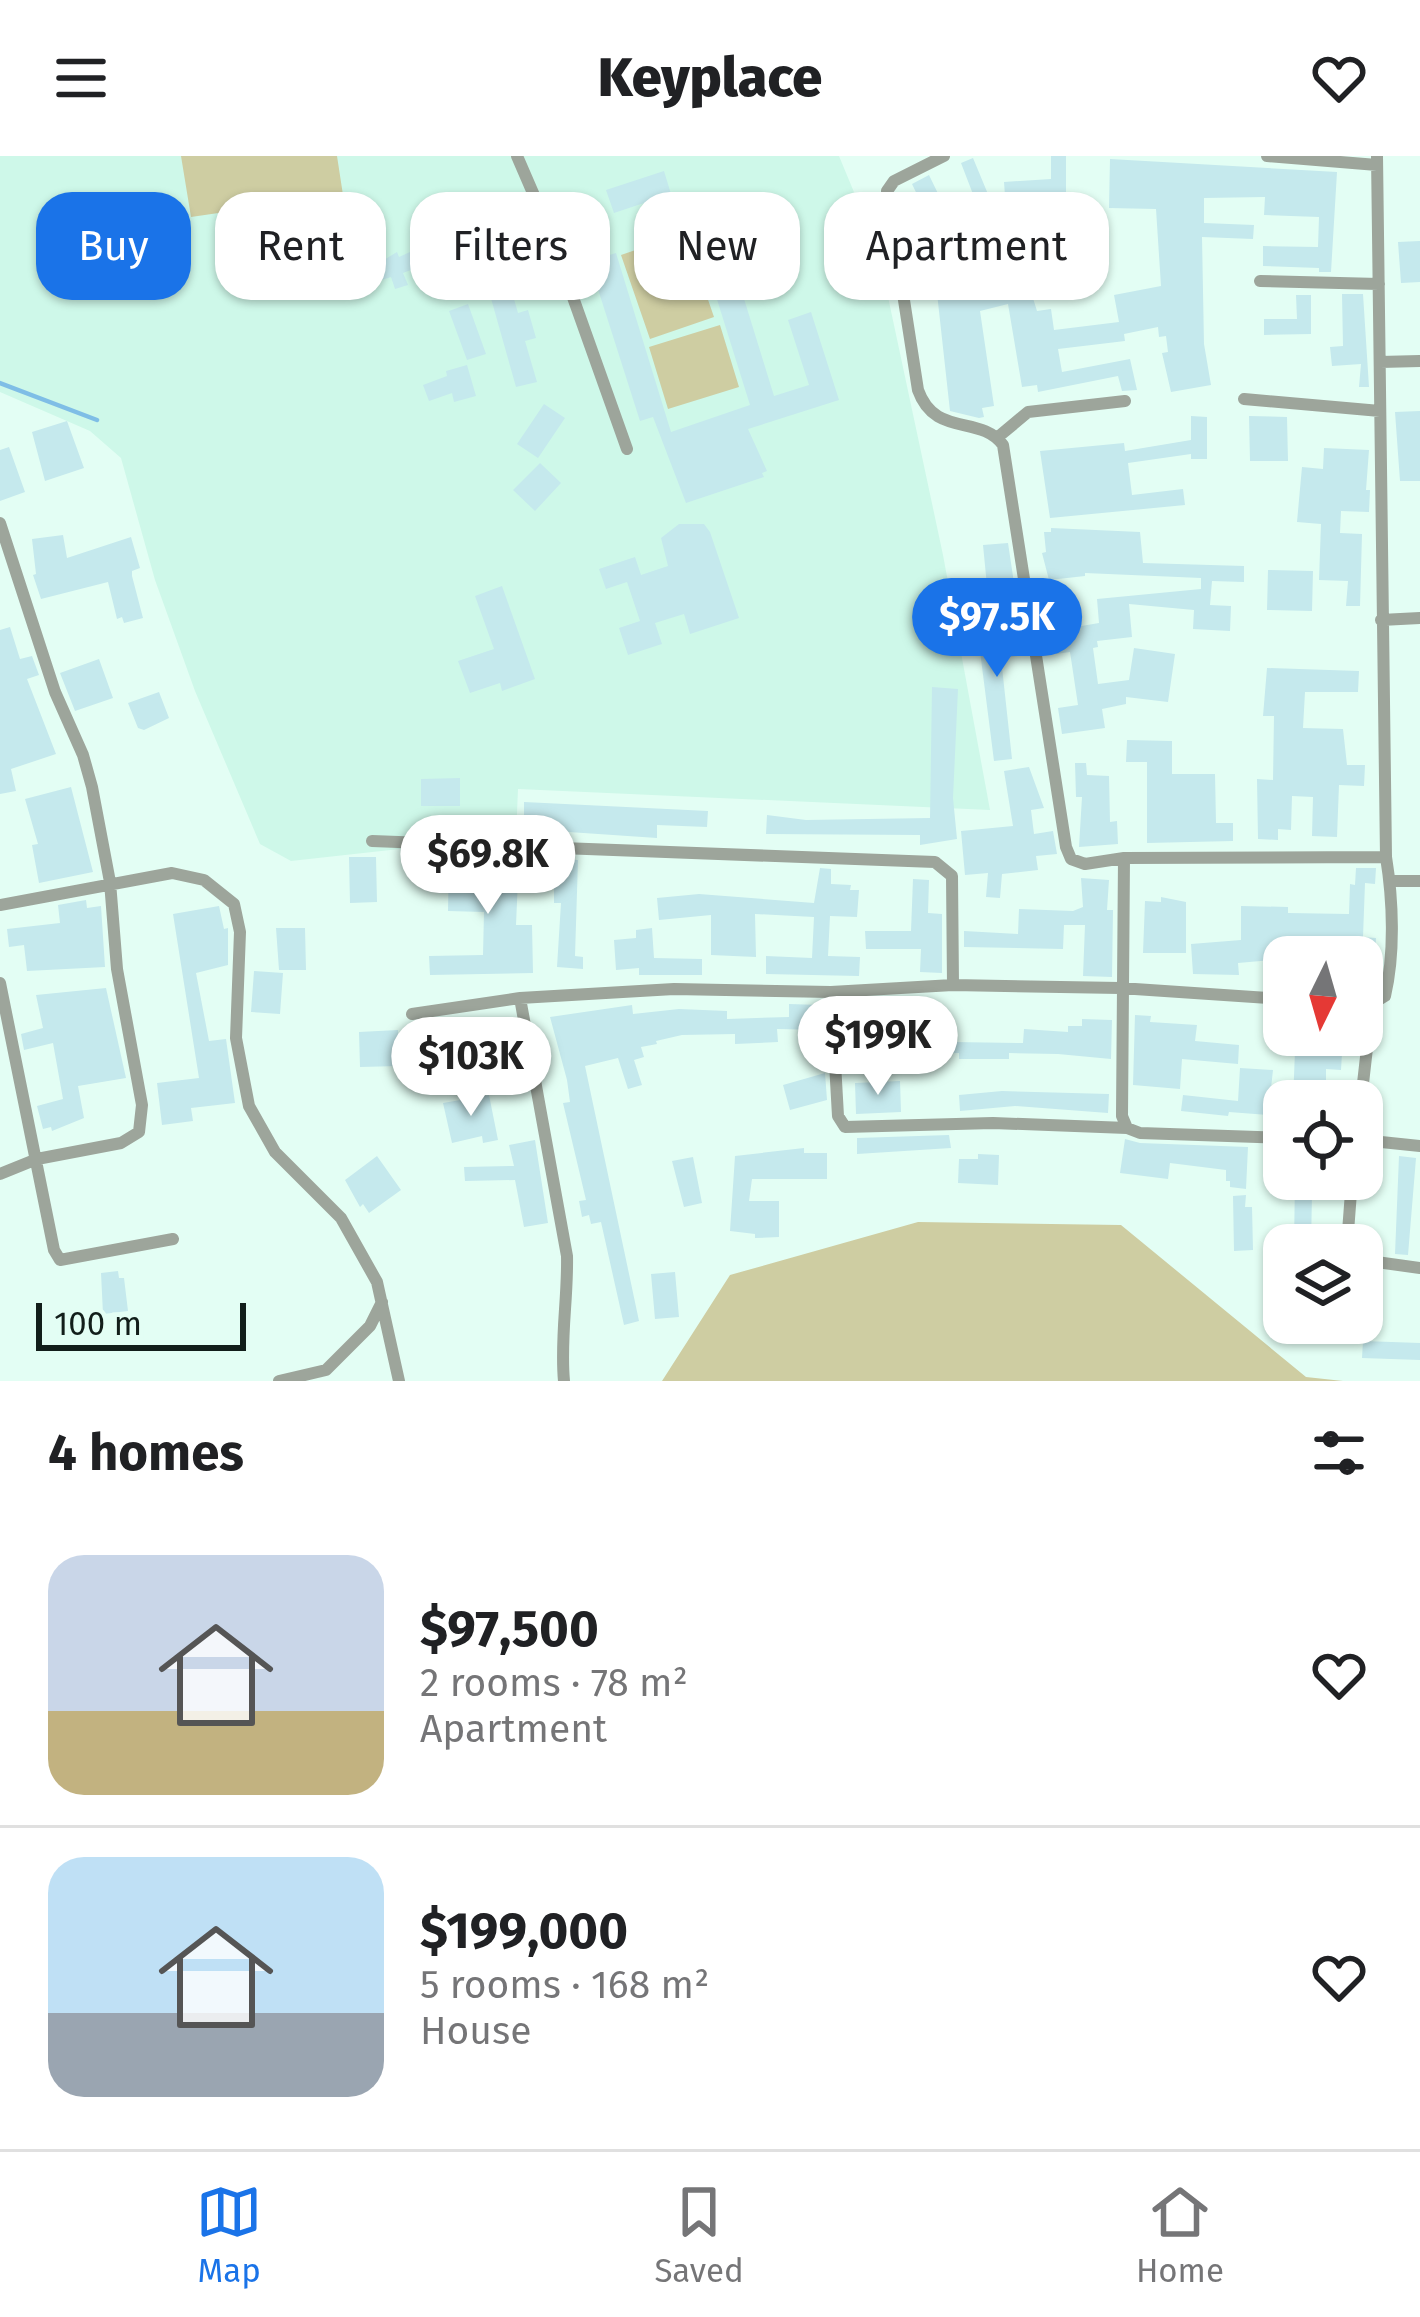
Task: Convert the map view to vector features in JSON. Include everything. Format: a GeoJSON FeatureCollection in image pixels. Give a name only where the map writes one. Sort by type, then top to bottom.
{"type":"FeatureCollection","features":[{"type":"Feature","properties":{"kind":"street"},"geometry":{"type":"LineString","coordinates":[[517,156],[549,230],[627,449]]}},
{"type":"Feature","properties":{"kind":"street"},"geometry":{"type":"LineString","coordinates":[[944,156],[894,181],[886,191],[918,390],[923,404],[944,421],[998,437],[1003,445],[1070,859],[1085,864],[1124,858],[1386,857]]}},
{"type":"Feature","properties":{"kind":"street"},"geometry":{"type":"LineString","coordinates":[[1267,156],[1377,160],[1381,620],[1390,881],[1389,980],[1383,997]]}},
{"type":"Feature","properties":{"kind":"street"},"geometry":{"type":"LineString","coordinates":[[1260,281],[1379,284]]}},
{"type":"Feature","properties":{"kind":"street"},"geometry":{"type":"LineString","coordinates":[[1380,362],[1420,361]]}},
{"type":"Feature","properties":{"kind":"street"},"geometry":{"type":"LineString","coordinates":[[1244,399],[1380,411]]}},
{"type":"Feature","properties":{"kind":"street"},"geometry":{"type":"LineString","coordinates":[[998,437],[1028,412],[1125,401]]}},
{"type":"Feature","properties":{"kind":"street"},"geometry":{"type":"LineString","coordinates":[[0,523],[55,692],[83,755],[110,882],[117,970],[142,1105],[139,1132],[121,1143],[37,1160],[0,1174]]}},
{"type":"Feature","properties":{"kind":"street"},"geometry":{"type":"LineString","coordinates":[[1381,620],[1420,618]]}},
{"type":"Feature","properties":{"kind":"street"},"geometry":{"type":"LineString","coordinates":[[372,842],[935,862],[952,876],[953,985]]}},
{"type":"Feature","properties":{"kind":"street"},"geometry":{"type":"LineString","coordinates":[[1124,858],[1120,988],[1122,1116],[1127,1128]]}},
{"type":"Feature","properties":{"kind":"street"},"geometry":{"type":"LineString","coordinates":[[0,905],[172,873],[192,875],[234,904],[241,932],[236,1038],[249,1106],[275,1152],[341,1218],[377,1282],[399,1381]]}},
{"type":"Feature","properties":{"kind":"street"},"geometry":{"type":"LineString","coordinates":[[1390,881],[1420,881]]}},
{"type":"Feature","properties":{"kind":"street"},"geometry":{"type":"LineString","coordinates":[[0,983],[54,1250],[60,1259],[173,1239]]}},
{"type":"Feature","properties":{"kind":"street"},"geometry":{"type":"LineString","coordinates":[[412,1014],[520,998],[674,989],[831,992],[953,985],[1120,988],[1263,998]]}},
{"type":"Feature","properties":{"kind":"street"},"geometry":{"type":"LineString","coordinates":[[831,992],[838,1116],[845,1127],[993,1123],[1263,1137]]}},
{"type":"Feature","properties":{"kind":"street"},"geometry":{"type":"LineString","coordinates":[[520,998],[567,1256],[568,1299],[562,1335],[565,1381]]}},
{"type":"Feature","properties":{"kind":"street"},"geometry":{"type":"LineString","coordinates":[[1383,1142],[1420,1146]]}},
{"type":"Feature","properties":{"kind":"street"},"geometry":{"type":"LineString","coordinates":[[1383,1263],[1420,1268]]}},
{"type":"Feature","properties":{"kind":"street"},"geometry":{"type":"LineString","coordinates":[[279,1381],[326,1370],[370,1326],[382,1301]]}},
{"type":"Feature","properties":{"kind":"shaded area"},"geometry":{"type":"Polygon","coordinates":[[[0,156],[839,156],[854,192],[824,192],[824,300],[889,300],[943,555],[990,810],[518,789],[516,836],[291,861],[260,844],[195,691],[155,580],[121,458],[90,431],[0,392],[0,156]]]}},
{"type":"Feature","properties":{"kind":"shaded area"},"geometry":{"type":"Polygon","coordinates":[[[181,156],[337,156],[343,192],[215,192],[215,214],[191,217],[191,192],[187,192],[181,156]]]}},
{"type":"Feature","properties":{"kind":"shaded area"},"geometry":{"type":"Polygon","coordinates":[[[634,251],[634,293],[621,255],[634,251]]]}},
{"type":"Feature","properties":{"kind":"shaded area"},"geometry":{"type":"Polygon","coordinates":[[[637,300],[708,300],[714,317],[650,339],[637,300]]]}},
{"type":"Feature","properties":{"kind":"shaded area"},"geometry":{"type":"Polygon","coordinates":[[[720,325],[739,387],[668,409],[649,347],[720,325]]]}},
{"type":"Feature","properties":{"kind":"shaded area"},"geometry":{"type":"Polygon","coordinates":[[[918,1222],[1121,1225],[1306,1377],[1343,1381],[662,1381],[730,1275],[918,1222]]]}},
{"type":"Feature","properties":{"kind":"building"},"geometry":{"type":"Polygon","coordinates":[[[1051,156],[1066,156],[1066,192],[1005,192],[1004,182],[1051,179],[1051,156]]]}},
{"type":"Feature","properties":{"kind":"building"},"geometry":{"type":"Polygon","coordinates":[[[973,158],[987,192],[972,192],[961,163],[973,158]]]}},
{"type":"Feature","properties":{"kind":"building"},"geometry":{"type":"Polygon","coordinates":[[[1110,159],[1337,172],[1331,272],[1263,266],[1263,246],[1318,247],[1319,217],[1264,215],[1265,197],[1204,198],[1204,223],[1254,225],[1253,239],[1202,237],[1204,344],[1211,385],[1171,392],[1162,353],[1168,352],[1166,336],[1159,337],[1158,327],[1124,334],[1125,341],[1058,349],[1062,372],[1130,359],[1137,390],[1122,391],[1118,376],[1038,392],[1037,385],[1022,387],[1008,304],[980,311],[994,406],[982,408],[984,417],[979,418],[950,411],[938,300],[1034,300],[1037,311],[1051,309],[1054,330],[1119,322],[1114,295],[1161,286],[1156,209],[1109,208],[1110,159]]]}},
{"type":"Feature","properties":{"kind":"building"},"geometry":{"type":"Polygon","coordinates":[[[664,171],[670,192],[634,192],[634,206],[614,213],[606,190],[664,171]]]}},
{"type":"Feature","properties":{"kind":"building"},"geometry":{"type":"Polygon","coordinates":[[[929,175],[937,192],[916,192],[912,184],[929,175]]]}},
{"type":"Feature","properties":{"kind":"building"},"geometry":{"type":"Polygon","coordinates":[[[1420,241],[1420,282],[1401,283],[1398,242],[1420,241]]]}},
{"type":"Feature","properties":{"kind":"building"},"geometry":{"type":"Polygon","coordinates":[[[410,252],[410,270],[403,273],[408,285],[395,289],[391,277],[386,279],[386,259],[410,252]]]}},
{"type":"Feature","properties":{"kind":"building"},"geometry":{"type":"Polygon","coordinates":[[[616,253],[671,432],[750,405],[717,300],[744,300],[774,396],[809,385],[788,320],[811,312],[839,400],[748,429],[767,471],[764,477],[686,503],[653,417],[640,421],[601,300],[610,300],[610,255],[616,253]]]}},
{"type":"Feature","properties":{"kind":"building"},"geometry":{"type":"Polygon","coordinates":[[[1342,294],[1363,294],[1369,387],[1359,387],[1361,364],[1332,366],[1330,347],[1343,346],[1342,294]]]}},
{"type":"Feature","properties":{"kind":"building"},"geometry":{"type":"Polygon","coordinates":[[[1296,295],[1311,295],[1311,334],[1264,335],[1264,319],[1297,319],[1296,295]]]}},
{"type":"Feature","properties":{"kind":"building"},"geometry":{"type":"Polygon","coordinates":[[[491,300],[514,300],[518,313],[528,310],[536,338],[525,341],[537,382],[516,387],[491,300]]]}},
{"type":"Feature","properties":{"kind":"building"},"geometry":{"type":"Polygon","coordinates":[[[468,304],[486,354],[467,360],[449,311],[468,304]]]}},
{"type":"Feature","properties":{"kind":"building"},"geometry":{"type":"Polygon","coordinates":[[[467,365],[476,396],[454,402],[452,393],[429,401],[423,385],[467,365]]]}},
{"type":"Feature","properties":{"kind":"building"},"geometry":{"type":"Polygon","coordinates":[[[544,404],[565,418],[538,458],[517,444],[544,404]]]}},
{"type":"Feature","properties":{"kind":"building"},"geometry":{"type":"Polygon","coordinates":[[[1420,411],[1420,481],[1400,481],[1395,412],[1420,411]]]}},
{"type":"Feature","properties":{"kind":"building"},"geometry":{"type":"Polygon","coordinates":[[[1191,416],[1207,417],[1207,459],[1191,459],[1191,454],[1128,463],[1132,495],[1183,489],[1185,505],[1050,518],[1040,451],[1124,443],[1125,451],[1191,440],[1191,416]]]}},
{"type":"Feature","properties":{"kind":"building"},"geometry":{"type":"Polygon","coordinates":[[[1249,416],[1287,417],[1288,461],[1250,461],[1249,416]]]}},
{"type":"Feature","properties":{"kind":"building"},"geometry":{"type":"Polygon","coordinates":[[[67,421],[84,468],[45,481],[32,432],[67,421]]]}},
{"type":"Feature","properties":{"kind":"building"},"geometry":{"type":"Polygon","coordinates":[[[9,447],[25,492],[0,501],[0,450],[9,447]]]}},
{"type":"Feature","properties":{"kind":"building"},"geometry":{"type":"Polygon","coordinates":[[[1324,448],[1369,450],[1369,512],[1341,511],[1340,533],[1362,534],[1360,606],[1346,606],[1348,581],[1319,580],[1321,524],[1297,522],[1302,467],[1323,469],[1324,448]]]}},
{"type":"Feature","properties":{"kind":"building"},"geometry":{"type":"Polygon","coordinates":[[[540,463],[561,483],[535,511],[513,490],[540,463]]]}},
{"type":"Feature","properties":{"kind":"building"},"geometry":{"type":"Polygon","coordinates":[[[679,524],[704,524],[710,532],[739,618],[690,634],[684,614],[655,623],[662,644],[628,655],[619,628],[640,621],[627,582],[606,589],[599,569],[635,557],[641,575],[668,566],[661,538],[679,524]]]}},
{"type":"Feature","properties":{"kind":"building"},"geometry":{"type":"Polygon","coordinates":[[[1051,528],[1140,532],[1143,563],[1244,566],[1244,582],[1212,581],[1210,605],[1231,606],[1230,631],[1193,629],[1194,610],[1129,604],[1132,637],[1097,641],[1098,647],[1093,648],[1098,684],[1129,680],[1134,648],[1175,654],[1168,702],[1126,697],[1126,704],[1102,709],[1105,728],[1062,734],[1058,708],[1078,705],[1070,652],[1056,654],[1052,631],[1099,623],[1097,599],[1201,589],[1201,578],[1085,573],[1049,580],[1042,553],[1046,552],[1044,532],[1051,528]]]}},
{"type":"Feature","properties":{"kind":"building"},"geometry":{"type":"Polygon","coordinates":[[[63,535],[67,558],[131,537],[140,568],[132,576],[143,618],[124,623],[122,617],[117,619],[108,582],[41,599],[33,575],[32,539],[63,535]]]}},
{"type":"Feature","properties":{"kind":"building"},"geometry":{"type":"Polygon","coordinates":[[[1008,543],[1014,583],[987,586],[983,545],[1008,543]]]}},
{"type":"Feature","properties":{"kind":"building"},"geometry":{"type":"Polygon","coordinates":[[[1268,570],[1313,571],[1312,611],[1267,610],[1268,570]]]}},
{"type":"Feature","properties":{"kind":"building"},"geometry":{"type":"Polygon","coordinates":[[[502,586],[535,679],[502,691],[500,683],[470,693],[458,661],[494,649],[475,596],[502,586]]]}},
{"type":"Feature","properties":{"kind":"building"},"geometry":{"type":"Polygon","coordinates":[[[989,610],[992,635],[1022,631],[1025,655],[1001,658],[1012,759],[994,761],[975,612],[989,610]]]}},
{"type":"Feature","properties":{"kind":"building"},"geometry":{"type":"Polygon","coordinates":[[[10,627],[20,659],[32,656],[39,675],[27,679],[56,754],[11,769],[16,791],[0,794],[0,630],[10,627]]]}},
{"type":"Feature","properties":{"kind":"building"},"geometry":{"type":"Polygon","coordinates":[[[99,659],[113,698],[75,711],[60,673],[99,659]]]}},
{"type":"Feature","properties":{"kind":"building"},"geometry":{"type":"Polygon","coordinates":[[[1267,668],[1359,671],[1358,692],[1305,692],[1303,728],[1343,729],[1347,765],[1365,765],[1364,786],[1339,785],[1337,837],[1312,836],[1313,797],[1292,796],[1291,830],[1278,829],[1278,840],[1258,839],[1257,779],[1273,780],[1274,716],[1263,716],[1267,668]]]}},
{"type":"Feature","properties":{"kind":"building"},"geometry":{"type":"Polygon","coordinates":[[[932,687],[958,689],[953,798],[957,839],[920,845],[920,835],[766,834],[767,815],[806,820],[930,818],[932,687]]]}},
{"type":"Feature","properties":{"kind":"building"},"geometry":{"type":"Polygon","coordinates":[[[159,692],[169,718],[144,730],[138,728],[128,703],[159,692]]]}},
{"type":"Feature","properties":{"kind":"building"},"geometry":{"type":"Polygon","coordinates":[[[1127,740],[1172,741],[1172,774],[1215,774],[1216,823],[1233,823],[1233,841],[1147,843],[1147,762],[1126,762],[1127,740]]]}},
{"type":"Feature","properties":{"kind":"building"},"geometry":{"type":"Polygon","coordinates":[[[1075,763],[1086,763],[1087,775],[1109,776],[1110,822],[1117,821],[1118,844],[1079,847],[1082,797],[1076,797],[1075,763]]]}},
{"type":"Feature","properties":{"kind":"building"},"geometry":{"type":"Polygon","coordinates":[[[1029,767],[1044,808],[1031,810],[1034,834],[1053,831],[1057,854],[1036,856],[1038,870],[1002,874],[1000,898],[986,897],[988,873],[965,875],[961,831],[1013,826],[1004,771],[1029,767]]]}},
{"type":"Feature","properties":{"kind":"building"},"geometry":{"type":"Polygon","coordinates":[[[460,778],[460,806],[421,806],[421,779],[460,778]]]}},
{"type":"Feature","properties":{"kind":"building"},"geometry":{"type":"Polygon","coordinates":[[[71,787],[93,872],[39,883],[32,845],[38,844],[25,799],[71,787]]]}},
{"type":"Feature","properties":{"kind":"building"},"geometry":{"type":"Polygon","coordinates":[[[524,802],[708,811],[707,827],[657,825],[657,838],[554,831],[524,834],[524,802]]]}},
{"type":"Feature","properties":{"kind":"building"},"geometry":{"type":"Polygon","coordinates":[[[349,857],[376,857],[377,902],[350,903],[349,857]]]}},
{"type":"Feature","properties":{"kind":"building"},"geometry":{"type":"Polygon","coordinates":[[[449,857],[520,857],[516,925],[532,925],[533,973],[430,975],[429,956],[483,955],[484,912],[448,911],[449,857]]]}},
{"type":"Feature","properties":{"kind":"building"},"geometry":{"type":"Polygon","coordinates":[[[554,859],[578,860],[575,956],[583,957],[583,969],[557,967],[561,903],[554,903],[554,882],[549,882],[554,859]]]}},
{"type":"Feature","properties":{"kind":"building"},"geometry":{"type":"Polygon","coordinates":[[[820,868],[831,869],[831,884],[859,890],[857,917],[830,916],[828,956],[860,957],[859,976],[766,974],[766,956],[812,958],[814,917],[755,914],[756,957],[711,955],[711,915],[659,920],[657,898],[699,894],[814,903],[820,868]]]}},
{"type":"Feature","properties":{"kind":"building"},"geometry":{"type":"Polygon","coordinates":[[[1356,868],[1376,868],[1375,884],[1365,883],[1363,936],[1263,936],[1263,961],[1238,963],[1239,975],[1193,974],[1191,944],[1241,940],[1241,906],[1349,914],[1350,884],[1355,885],[1356,868]]]}},
{"type":"Feature","properties":{"kind":"building"},"geometry":{"type":"Polygon","coordinates":[[[1081,878],[1109,880],[1112,977],[1083,976],[1085,925],[1064,925],[1063,949],[964,947],[964,931],[1018,934],[1019,909],[1073,911],[1083,907],[1081,878]]]}},
{"type":"Feature","properties":{"kind":"building"},"geometry":{"type":"Polygon","coordinates":[[[913,879],[929,880],[928,913],[942,914],[942,973],[920,972],[921,949],[866,949],[865,931],[911,931],[913,879]]]}},
{"type":"Feature","properties":{"kind":"building"},"geometry":{"type":"Polygon","coordinates":[[[1161,897],[1186,902],[1186,953],[1143,953],[1145,901],[1161,902],[1161,897]]]}},
{"type":"Feature","properties":{"kind":"building"},"geometry":{"type":"Polygon","coordinates":[[[86,900],[87,908],[101,906],[105,967],[27,971],[24,945],[9,947],[7,929],[60,923],[58,905],[86,900]]]}},
{"type":"Feature","properties":{"kind":"building"},"geometry":{"type":"Polygon","coordinates":[[[219,906],[224,929],[228,928],[228,965],[196,973],[209,1041],[226,1039],[235,1103],[191,1108],[193,1121],[162,1125],[157,1083],[199,1078],[173,914],[219,906]]]}},
{"type":"Feature","properties":{"kind":"building"},"geometry":{"type":"Polygon","coordinates":[[[276,928],[305,928],[306,970],[279,970],[276,928]]]}},
{"type":"Feature","properties":{"kind":"building"},"geometry":{"type":"Polygon","coordinates":[[[652,928],[654,958],[702,959],[702,975],[639,975],[639,968],[616,970],[614,940],[636,938],[636,930],[652,928]]]}},
{"type":"Feature","properties":{"kind":"building"},"geometry":{"type":"Polygon","coordinates":[[[254,971],[283,973],[280,1014],[251,1012],[254,971]]]}},
{"type":"Feature","properties":{"kind":"building"},"geometry":{"type":"Polygon","coordinates":[[[106,988],[126,1078],[78,1086],[84,1118],[52,1131],[51,1127],[43,1129],[37,1106],[63,1099],[53,1043],[24,1050],[21,1034],[43,1028],[36,995],[106,988]]]}},
{"type":"Feature","properties":{"kind":"building"},"geometry":{"type":"Polygon","coordinates":[[[789,1004],[821,1005],[823,1030],[777,1029],[778,1042],[735,1044],[735,1034],[682,1035],[656,1041],[641,1047],[644,1057],[634,1060],[642,1085],[628,1089],[618,1058],[585,1066],[639,1321],[624,1325],[601,1222],[591,1224],[589,1215],[582,1217],[579,1201],[586,1200],[563,1103],[570,1102],[567,1080],[550,1017],[632,1005],[633,1014],[679,1009],[727,1011],[727,1019],[789,1017],[789,1004]]]}},
{"type":"Feature","properties":{"kind":"building"},"geometry":{"type":"Polygon","coordinates":[[[1135,1015],[1151,1016],[1150,1022],[1197,1025],[1195,1041],[1239,1045],[1238,1064],[1182,1059],[1180,1089],[1133,1085],[1135,1015]]]}},
{"type":"Feature","properties":{"kind":"building"},"geometry":{"type":"Polygon","coordinates":[[[1082,1019],[1112,1020],[1111,1059],[1009,1053],[1009,1059],[959,1059],[959,1053],[849,1056],[848,1036],[1023,1043],[1024,1029],[1068,1032],[1068,1026],[1082,1026],[1082,1019]]]}},
{"type":"Feature","properties":{"kind":"building"},"geometry":{"type":"Polygon","coordinates":[[[398,1030],[399,1066],[360,1067],[359,1032],[398,1030]]]}},
{"type":"Feature","properties":{"kind":"building"},"geometry":{"type":"Polygon","coordinates":[[[455,1037],[463,1072],[425,1080],[417,1045],[455,1037]]]}},
{"type":"Feature","properties":{"kind":"building"},"geometry":{"type":"Polygon","coordinates":[[[1295,1056],[1342,1056],[1341,1070],[1326,1069],[1326,1080],[1294,1080],[1295,1056]]]}},
{"type":"Feature","properties":{"kind":"building"},"geometry":{"type":"Polygon","coordinates":[[[1240,1068],[1273,1070],[1272,1080],[1263,1080],[1263,1115],[1181,1111],[1183,1095],[1238,1101],[1240,1068]]]}},
{"type":"Feature","properties":{"kind":"building"},"geometry":{"type":"Polygon","coordinates":[[[825,1073],[827,1100],[790,1110],[783,1085],[825,1073]]]}},
{"type":"Feature","properties":{"kind":"building"},"geometry":{"type":"Polygon","coordinates":[[[900,1081],[901,1112],[856,1114],[855,1083],[900,1081]]]}},
{"type":"Feature","properties":{"kind":"building"},"geometry":{"type":"Polygon","coordinates":[[[1002,1091],[1109,1094],[1108,1113],[1015,1106],[960,1111],[959,1095],[1002,1091]]]}},
{"type":"Feature","properties":{"kind":"building"},"geometry":{"type":"Polygon","coordinates":[[[489,1095],[498,1140],[483,1143],[482,1136],[452,1143],[443,1103],[489,1095]]]}},
{"type":"Feature","properties":{"kind":"building"},"geometry":{"type":"Polygon","coordinates":[[[949,1135],[951,1148],[857,1154],[857,1138],[949,1135]]]}},
{"type":"Feature","properties":{"kind":"building"},"geometry":{"type":"Polygon","coordinates":[[[1125,1139],[1248,1147],[1246,1189],[1230,1187],[1226,1170],[1170,1163],[1168,1179],[1120,1173],[1125,1139]]]}},
{"type":"Feature","properties":{"kind":"building"},"geometry":{"type":"Polygon","coordinates":[[[535,1140],[548,1223],[524,1227],[515,1180],[465,1181],[464,1167],[514,1166],[509,1145],[535,1140]]]}},
{"type":"Feature","properties":{"kind":"building"},"geometry":{"type":"Polygon","coordinates":[[[804,1148],[804,1153],[827,1153],[827,1179],[752,1179],[749,1201],[779,1201],[779,1237],[755,1238],[755,1234],[730,1231],[735,1156],[804,1148]]]}},
{"type":"Feature","properties":{"kind":"building"},"geometry":{"type":"Polygon","coordinates":[[[978,1154],[999,1155],[998,1185],[958,1183],[959,1159],[978,1159],[978,1154]]]}},
{"type":"Feature","properties":{"kind":"building"},"geometry":{"type":"Polygon","coordinates":[[[377,1156],[401,1190],[369,1213],[363,1204],[360,1207],[345,1180],[377,1156]]]}},
{"type":"Feature","properties":{"kind":"building"},"geometry":{"type":"Polygon","coordinates":[[[1399,1156],[1416,1158],[1408,1255],[1395,1254],[1399,1156]]]}},
{"type":"Feature","properties":{"kind":"building"},"geometry":{"type":"Polygon","coordinates":[[[693,1157],[702,1203],[684,1207],[672,1161],[693,1157]]]}},
{"type":"Feature","properties":{"kind":"building"},"geometry":{"type":"Polygon","coordinates":[[[1246,1195],[1245,1207],[1252,1207],[1253,1250],[1234,1251],[1233,1196],[1246,1195]]]}},
{"type":"Feature","properties":{"kind":"building"},"geometry":{"type":"Polygon","coordinates":[[[1295,1200],[1312,1200],[1311,1224],[1294,1224],[1295,1200]]]}},
{"type":"Feature","properties":{"kind":"building"},"geometry":{"type":"Polygon","coordinates":[[[118,1271],[119,1278],[124,1278],[128,1311],[103,1314],[101,1273],[118,1271]]]}},
{"type":"Feature","properties":{"kind":"building"},"geometry":{"type":"Polygon","coordinates":[[[675,1272],[679,1317],[655,1319],[651,1274],[675,1272]]]}},
{"type":"Feature","properties":{"kind":"building"},"geometry":{"type":"Polygon","coordinates":[[[1420,1343],[1420,1360],[1362,1358],[1363,1344],[1420,1343]]]}},
{"type":"Feature","properties":{"kind":"waterway"},"geometry":{"type":"LineString","coordinates":[[0,383],[97,420]]}}]}
